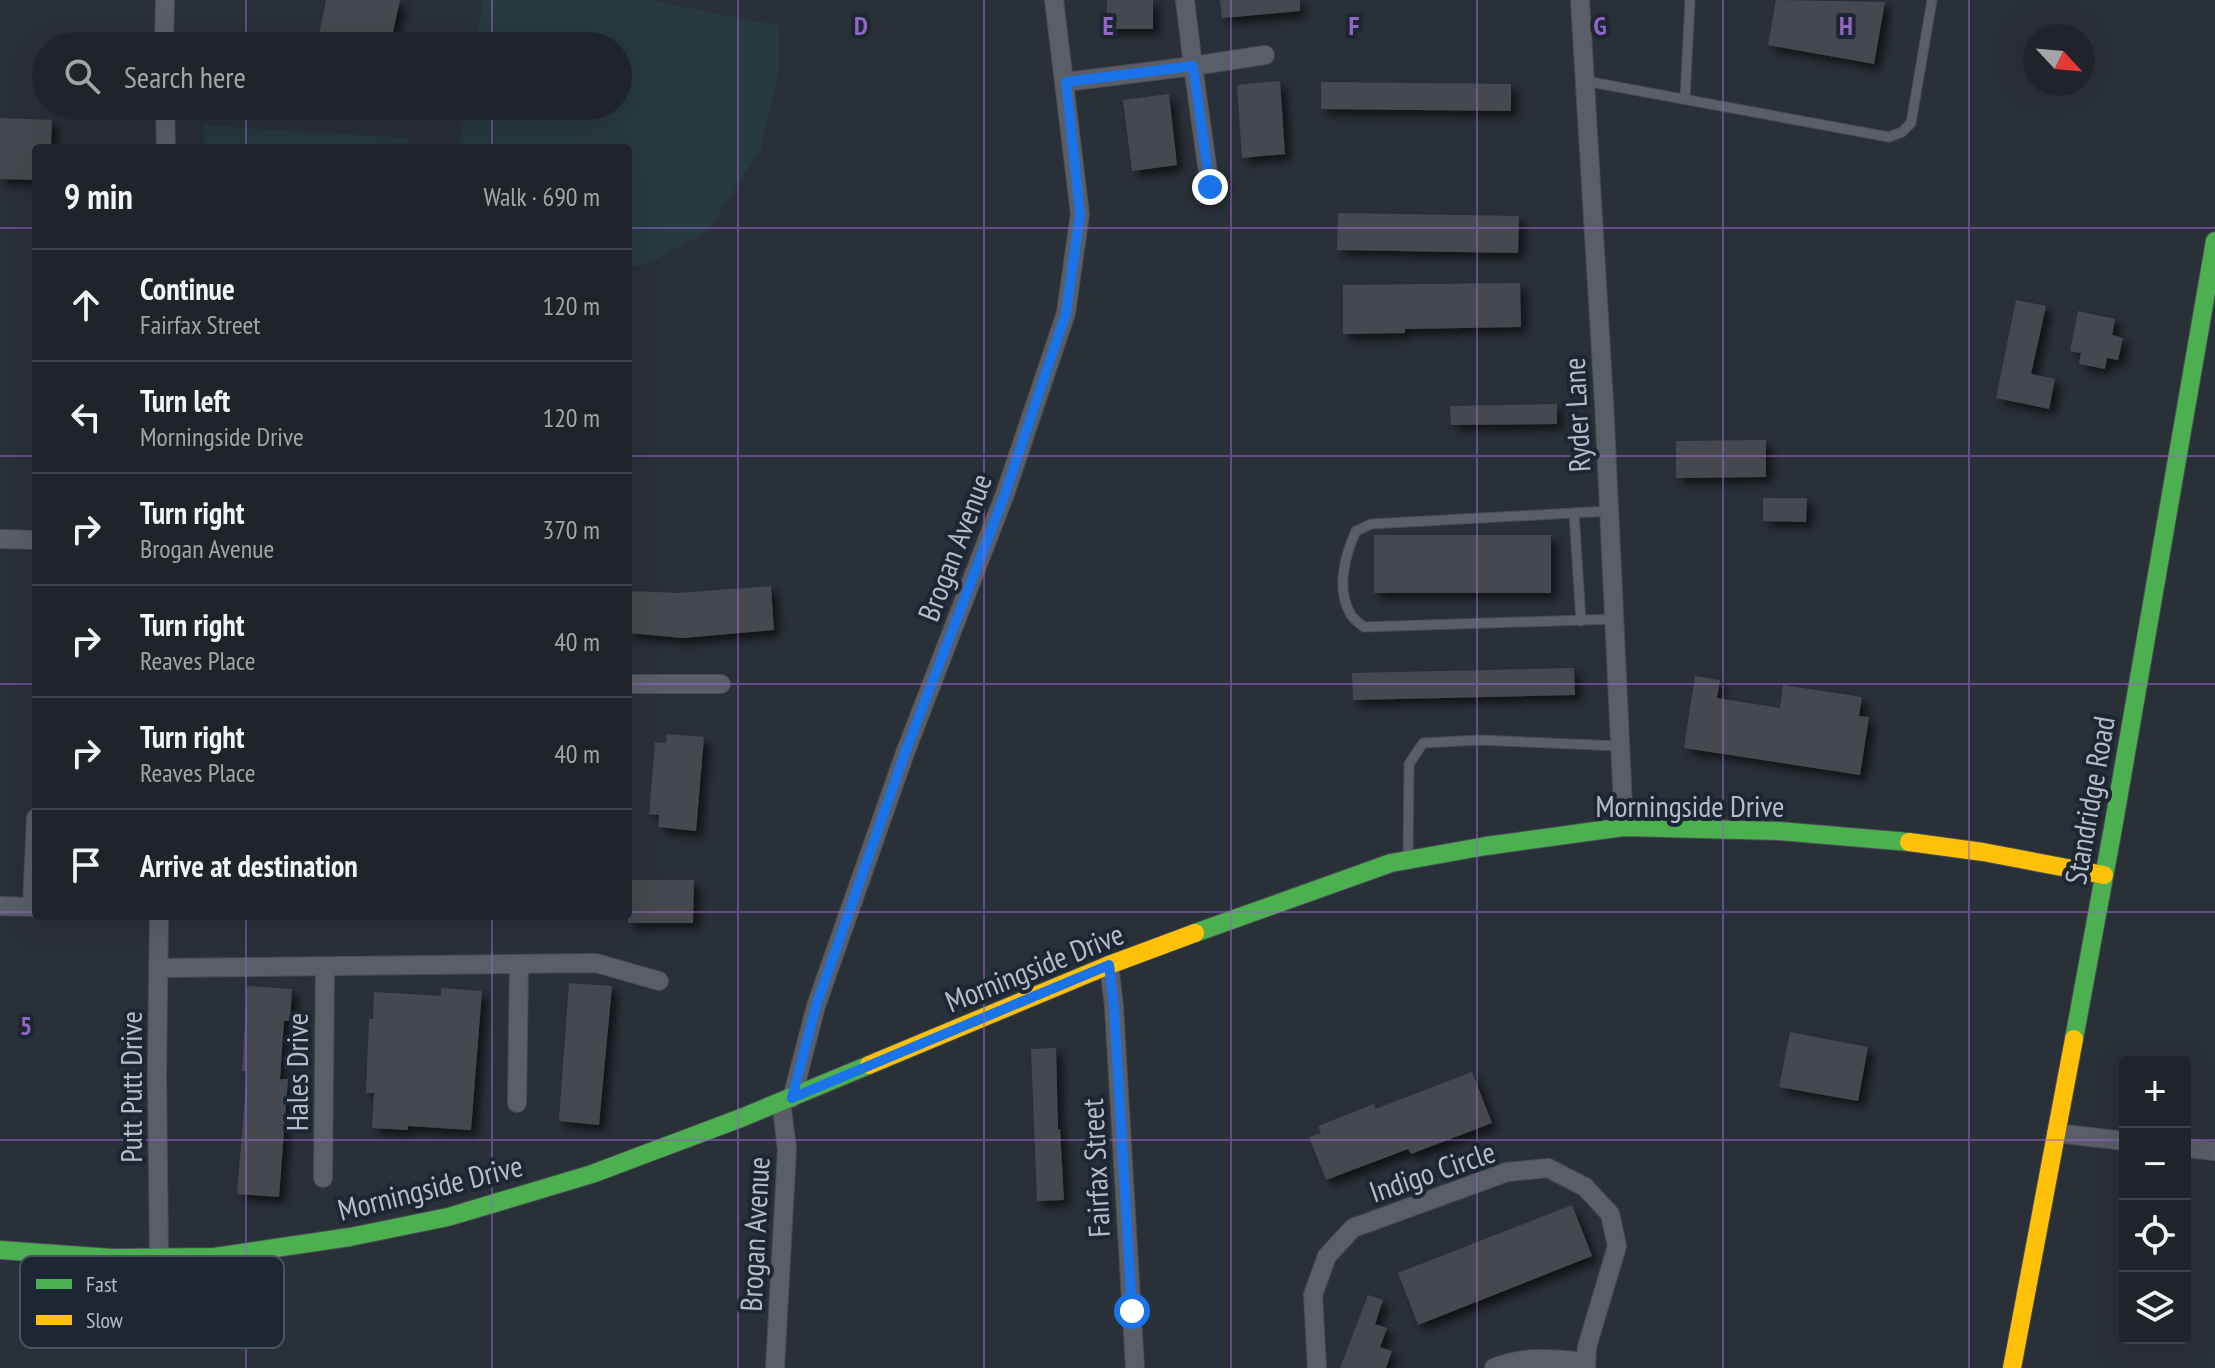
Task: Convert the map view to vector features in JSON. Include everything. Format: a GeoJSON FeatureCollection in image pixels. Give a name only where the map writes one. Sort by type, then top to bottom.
{"type":"FeatureCollection","features":[{"type":"Feature","properties":{"kind":"street"},"geometry":{"type":"LineString","coordinates":[[164,32],[165,0]]}},
{"type":"Feature","properties":{"kind":"street","name":"Brogan Avenue"},"geometry":{"type":"LineString","coordinates":[[775,1368],[787,1149],[786,1100],[905,753],[1005,494],[1066,313],[1080,214],[1054,0]]}},
{"type":"Feature","properties":{"kind":"street"},"geometry":{"type":"LineString","coordinates":[[1185,0],[1210,187]]}},
{"type":"Feature","properties":{"kind":"street","name":"Ryder Lane"},"geometry":{"type":"LineString","coordinates":[[1580,0],[1610,511],[1624,827]]}},
{"type":"Feature","properties":{"kind":"street"},"geometry":{"type":"LineString","coordinates":[[1066,82],[1265,55]]}},
{"type":"Feature","properties":{"kind":"street"},"geometry":{"type":"LineString","coordinates":[[165,120],[166,144]]}},
{"type":"Feature","properties":{"kind":"street","name":"Standridge Road"},"geometry":{"type":"LineString","coordinates":[[2012,1368],[2104,875],[2215,241]]}},
{"type":"Feature","properties":{"kind":"street"},"geometry":{"type":"LineString","coordinates":[[0,539],[32,540]]}},
{"type":"Feature","properties":{"kind":"street"},"geometry":{"type":"LineString","coordinates":[[632,684],[721,684]]}},
{"type":"Feature","properties":{"kind":"street","name":"Morningside Drive"},"geometry":{"type":"LineString","coordinates":[[194,1256],[230,1255],[350,1237],[448,1217],[592,1174],[786,1100],[1109,965],[1391,863],[1624,827],[1876,837],[1983,852],[2104,875]]}},
{"type":"Feature","properties":{"kind":"street"},"geometry":{"type":"LineString","coordinates":[[0,906],[32,907]]}},
{"type":"Feature","properties":{"kind":"street","name":"Putt Putt Drive"},"geometry":{"type":"LineString","coordinates":[[159,920],[159,1256]]}},
{"type":"Feature","properties":{"kind":"street"},"geometry":{"type":"LineString","coordinates":[[158,968],[596,963],[659,981]]}},
{"type":"Feature","properties":{"kind":"street"},"geometry":{"type":"LineString","coordinates":[[517,1103],[519,964]]}},
{"type":"Feature","properties":{"kind":"street","name":"Fairfax Street"},"geometry":{"type":"LineString","coordinates":[[1109,965],[1135,1368]]}},
{"type":"Feature","properties":{"kind":"street","name":"Hales Drive"},"geometry":{"type":"LineString","coordinates":[[323,1178],[325,967]]}},
{"type":"Feature","properties":{"kind":"street"},"geometry":{"type":"LineString","coordinates":[[2056,1133],[2119,1140]]}},
{"type":"Feature","properties":{"kind":"street"},"geometry":{"type":"LineString","coordinates":[[2191,1149],[2215,1151]]}},
{"type":"Feature","properties":{"kind":"street","name":"Indigo Circle"},"geometry":{"type":"LineString","coordinates":[[1317,1368],[1313,1295],[1327,1256],[1353,1228],[1507,1172],[1548,1168],[1585,1187],[1610,1214],[1617,1246],[1587,1347],[1586,1365]]}},
{"type":"Feature","properties":{"kind":"street","name":"Morningside Drive"},"geometry":{"type":"LineString","coordinates":[[0,1250],[84,1256]]}},
{"type":"Feature","properties":{"kind":"street"},"geometry":{"type":"LineString","coordinates":[[1494,1368],[1517,1360],[1543,1357],[1586,1365]]}},
{"type":"Feature","properties":{"kind":"lane"},"geometry":{"type":"LineString","coordinates":[[1685,99],[1690,0]]}},
{"type":"Feature","properties":{"kind":"lane"},"geometry":{"type":"LineString","coordinates":[[1585,81],[1889,137],[1902,132],[1911,123],[1932,0]]}},
{"type":"Feature","properties":{"kind":"lane"},"geometry":{"type":"LineString","coordinates":[[1610,511],[1371,524],[1356,531],[1350,542],[1345,554],[1343,587],[1350,614],[1364,627],[1615,619]]}},
{"type":"Feature","properties":{"kind":"lane"},"geometry":{"type":"LineString","coordinates":[[1574,513],[1581,621]]}},
{"type":"Feature","properties":{"kind":"lane"},"geometry":{"type":"LineString","coordinates":[[1408,860],[1409,764],[1423,743],[1480,740],[1620,746]]}},
{"type":"Feature","properties":{"kind":"green space"},"geometry":{"type":"Polygon","coordinates":[[[483,0],[649,0],[779,26],[779,71],[761,149],[707,232],[648,264],[632,267],[632,144],[460,144],[464,120],[632,120],[632,32],[477,32],[483,0]]]}},
{"type":"Feature","properties":{"kind":"green space"},"geometry":{"type":"Polygon","coordinates":[[[204,125],[409,138],[408,144],[204,144],[204,125]]]}},
{"type":"Feature","properties":{"kind":"building"},"geometry":{"type":"Polygon","coordinates":[[[326,0],[400,0],[393,32],[320,32],[326,0]]]}},
{"type":"Feature","properties":{"kind":"building"},"geometry":{"type":"Polygon","coordinates":[[[1107,0],[1153,0],[1153,29],[1107,29],[1107,0]]]}},
{"type":"Feature","properties":{"kind":"building"},"geometry":{"type":"Polygon","coordinates":[[[1220,0],[1300,0],[1300,11],[1222,18],[1220,0]]]}},
{"type":"Feature","properties":{"kind":"building"},"geometry":{"type":"Polygon","coordinates":[[[1776,0],[1885,2],[1874,64],[1768,45],[1776,0]]]}},
{"type":"Feature","properties":{"kind":"building"},"geometry":{"type":"Polygon","coordinates":[[[1280,81],[1285,154],[1242,158],[1237,85],[1280,81]]]}},
{"type":"Feature","properties":{"kind":"building"},"geometry":{"type":"Polygon","coordinates":[[[1321,82],[1511,84],[1511,111],[1321,109],[1321,82]]]}},
{"type":"Feature","properties":{"kind":"building"},"geometry":{"type":"Polygon","coordinates":[[[1169,94],[1177,165],[1132,171],[1123,100],[1169,94]]]}},
{"type":"Feature","properties":{"kind":"building"},"geometry":{"type":"Polygon","coordinates":[[[0,118],[52,120],[51,144],[32,144],[32,180],[0,179],[0,118]]]}},
{"type":"Feature","properties":{"kind":"building"},"geometry":{"type":"Polygon","coordinates":[[[1338,213],[1519,216],[1518,253],[1337,250],[1338,213]]]}},
{"type":"Feature","properties":{"kind":"building"},"geometry":{"type":"Polygon","coordinates":[[[1520,283],[1521,327],[1405,329],[1405,333],[1343,334],[1343,285],[1520,283]]]}},
{"type":"Feature","properties":{"kind":"building"},"geometry":{"type":"Polygon","coordinates":[[[2016,300],[2046,306],[2031,374],[2055,379],[2049,409],[1996,398],[2016,300]]]}},
{"type":"Feature","properties":{"kind":"building"},"geometry":{"type":"Polygon","coordinates":[[[2078,311],[2115,319],[2112,335],[2123,338],[2118,360],[2107,358],[2105,369],[2079,364],[2081,353],[2070,351],[2078,311]]]}},
{"type":"Feature","properties":{"kind":"building"},"geometry":{"type":"Polygon","coordinates":[[[1557,404],[1557,424],[1451,425],[1450,406],[1557,404]]]}},
{"type":"Feature","properties":{"kind":"building"},"geometry":{"type":"Polygon","coordinates":[[[1766,440],[1766,477],[1676,478],[1676,441],[1766,440]]]}},
{"type":"Feature","properties":{"kind":"building"},"geometry":{"type":"Polygon","coordinates":[[[1763,498],[1807,498],[1806,522],[1763,521],[1763,498]]]}},
{"type":"Feature","properties":{"kind":"building"},"geometry":{"type":"Polygon","coordinates":[[[1374,535],[1551,535],[1551,593],[1374,593],[1374,535]]]}},
{"type":"Feature","properties":{"kind":"building"},"geometry":{"type":"Polygon","coordinates":[[[771,586],[774,630],[683,638],[632,633],[632,591],[679,593],[771,586]]]}},
{"type":"Feature","properties":{"kind":"building"},"geometry":{"type":"Polygon","coordinates":[[[1574,668],[1575,695],[1353,700],[1352,673],[1574,668]]]}},
{"type":"Feature","properties":{"kind":"building"},"geometry":{"type":"Polygon","coordinates":[[[1695,676],[1720,680],[1717,698],[1780,708],[1783,685],[1862,697],[1859,716],[1869,717],[1860,775],[1684,748],[1695,676]]]}},
{"type":"Feature","properties":{"kind":"building"},"geometry":{"type":"Polygon","coordinates":[[[667,734],[704,737],[696,831],[658,827],[659,815],[649,814],[655,742],[666,743],[667,734]]]}},
{"type":"Feature","properties":{"kind":"building"},"geometry":{"type":"Polygon","coordinates":[[[632,880],[694,880],[693,923],[628,923],[632,920],[632,880]]]}},
{"type":"Feature","properties":{"kind":"building"},"geometry":{"type":"Polygon","coordinates":[[[569,983],[612,986],[599,1125],[559,1121],[569,983]]]}},
{"type":"Feature","properties":{"kind":"building"},"geometry":{"type":"Polygon","coordinates":[[[247,986],[292,989],[290,1021],[284,1021],[280,1079],[288,1079],[279,1197],[237,1194],[247,1071],[242,1071],[247,986]]]}},
{"type":"Feature","properties":{"kind":"building"},"geometry":{"type":"Polygon","coordinates":[[[441,988],[482,991],[471,1130],[408,1126],[408,1130],[372,1128],[374,1093],[366,1093],[369,1019],[373,1019],[374,992],[441,996],[441,988]]]}},
{"type":"Feature","properties":{"kind":"building"},"geometry":{"type":"Polygon","coordinates":[[[1790,1032],[1868,1047],[1858,1101],[1779,1087],[1790,1032]]]}},
{"type":"Feature","properties":{"kind":"building"},"geometry":{"type":"Polygon","coordinates":[[[1056,1048],[1064,1200],[1037,1201],[1031,1049],[1056,1048]]]}},
{"type":"Feature","properties":{"kind":"building"},"geometry":{"type":"Polygon","coordinates":[[[1472,1072],[1492,1123],[1411,1154],[1408,1149],[1326,1180],[1309,1137],[1321,1133],[1318,1126],[1374,1104],[1375,1109],[1472,1072]]]}},
{"type":"Feature","properties":{"kind":"building"},"geometry":{"type":"Polygon","coordinates":[[[1572,1205],[1592,1256],[1418,1325],[1398,1273],[1572,1205]]]}},
{"type":"Feature","properties":{"kind":"building"},"geometry":{"type":"Polygon","coordinates":[[[1368,1295],[1383,1300],[1375,1324],[1387,1328],[1380,1347],[1392,1351],[1386,1368],[1340,1368],[1368,1295]]]}},
{"type":"Feature","properties":{"kind":"traffic: fast"},"geometry":{"type":"LineString","coordinates":[[2074,1039],[2215,241]]}},
{"type":"Feature","properties":{"kind":"traffic: fast"},"geometry":{"type":"LineString","coordinates":[[1195,933],[1391,863],[1624,827],[1779,831],[1909,842]]}},
{"type":"Feature","properties":{"kind":"traffic: fast"},"geometry":{"type":"LineString","coordinates":[[222,1256],[350,1237],[448,1217],[592,1174],[741,1118],[869,1065]]}},
{"type":"Feature","properties":{"kind":"traffic: fast"},"geometry":{"type":"LineString","coordinates":[[0,1250],[84,1256]]}},
{"type":"Feature","properties":{"kind":"traffic: slow"},"geometry":{"type":"LineString","coordinates":[[1909,842],[1983,852],[2104,875]]}},
{"type":"Feature","properties":{"kind":"traffic: slow"},"geometry":{"type":"LineString","coordinates":[[869,1065],[1109,965],[1195,933]]}},
{"type":"Feature","properties":{"kind":"traffic: slow"},"geometry":{"type":"LineString","coordinates":[[2012,1368],[2074,1039]]}},
{"type":"Feature","properties":{"kind":"route"},"geometry":{"type":"LineString","coordinates":[[1132,1311],[1109,965],[792,1098],[816,1006],[905,753],[1005,494],[1066,313],[1080,214],[1066,82],[1193,66],[1210,187]]}}]}
